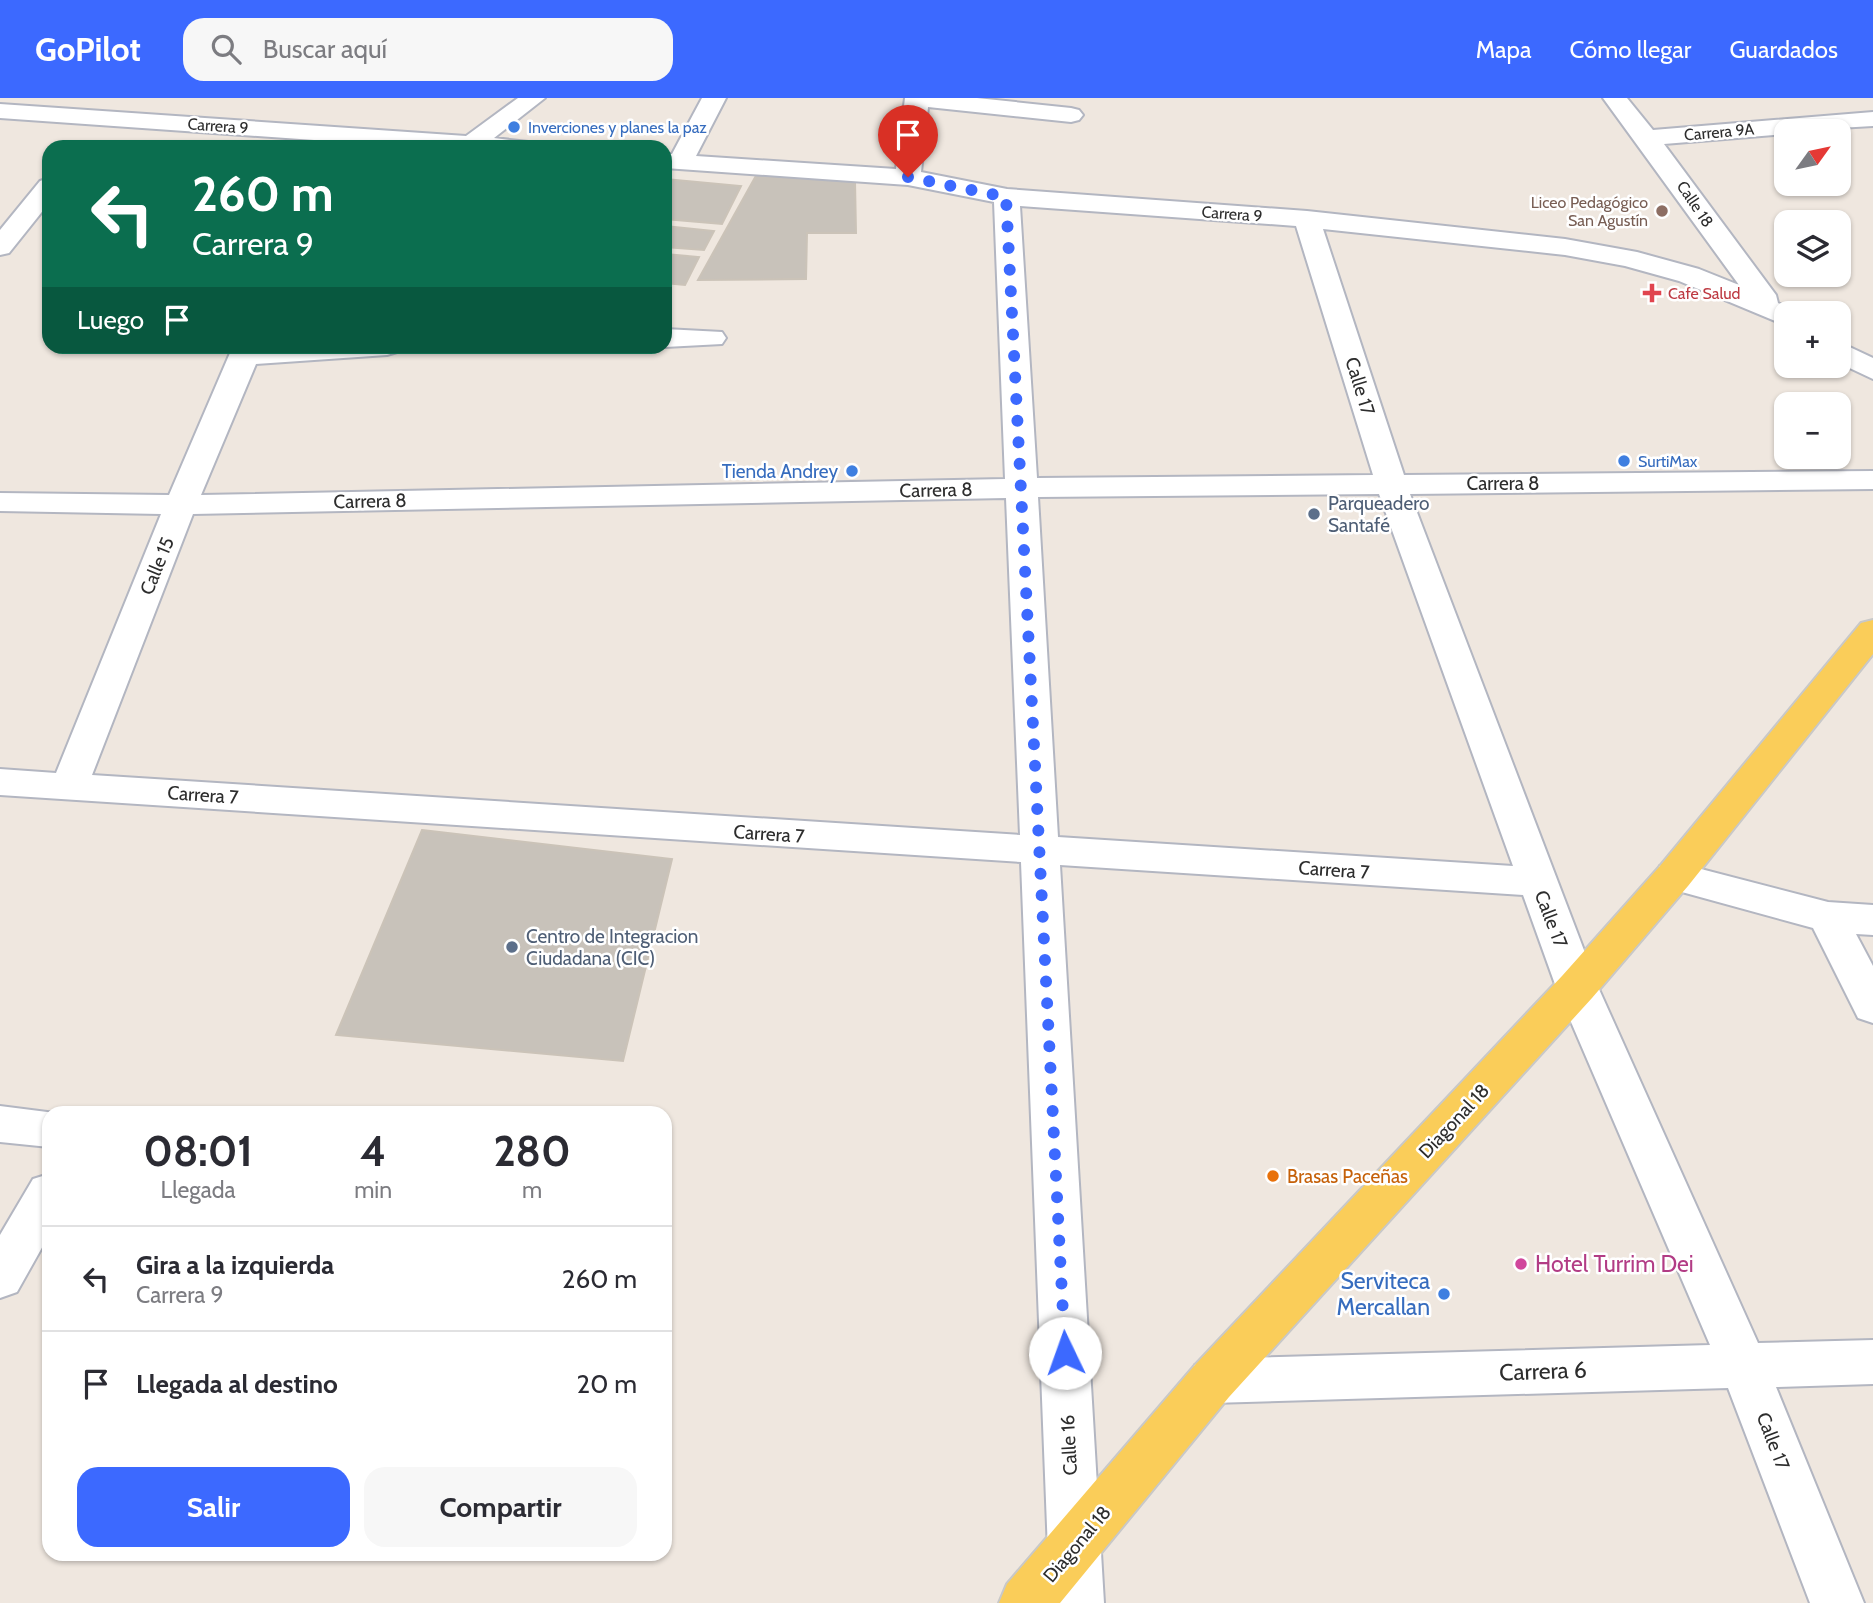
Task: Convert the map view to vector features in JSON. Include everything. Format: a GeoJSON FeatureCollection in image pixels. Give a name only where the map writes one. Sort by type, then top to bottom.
{"type":"FeatureCollection","features":[{"type":"Feature","properties":{"kind":"main road","name":"Diagonal 18"},"geometry":{"type":"LineString","coordinates":[[1026,1603],[1212,1381],[1577,988],[1674,876],[1873,631]]}},
{"type":"Feature","properties":{"kind":"street"},"geometry":{"type":"LineString","coordinates":[[476,140],[533,98]]}},
{"type":"Feature","properties":{"kind":"street"},"geometry":{"type":"LineString","coordinates":[[673,162],[714,98]]}},
{"type":"Feature","properties":{"kind":"street"},"geometry":{"type":"LineString","coordinates":[[908,177],[917,98],[1071,115]]}},
{"type":"Feature","properties":{"kind":"street","name":"Calle 18"},"geometry":{"type":"LineString","coordinates":[[1615,98],[1649,138],[1726,253],[1774,308]]}},
{"type":"Feature","properties":{"kind":"street"},"geometry":{"type":"LineString","coordinates":[[1754,108],[1771,127]]}},
{"type":"Feature","properties":{"kind":"street","name":"Carrera 9"},"geometry":{"type":"LineString","coordinates":[[0,111],[92,127],[312,140]]}},
{"type":"Feature","properties":{"kind":"street","name":"Carrera 9A"},"geometry":{"type":"LineString","coordinates":[[1649,138],[1873,119]]}},
{"type":"Feature","properties":{"kind":"street","name":"Carrera 9"},"geometry":{"type":"LineString","coordinates":[[673,162],[908,177],[1006,197],[1307,219],[1597,251],[1689,275],[1774,312]]}},
{"type":"Feature","properties":{"kind":"street","name":"Calle 16"},"geometry":{"type":"LineString","coordinates":[[1006,197],[1077,1603]]}},
{"type":"Feature","properties":{"kind":"street"},"geometry":{"type":"LineString","coordinates":[[0,247],[42,198]]}},
{"type":"Feature","properties":{"kind":"street","name":"Calle 17"},"geometry":{"type":"LineString","coordinates":[[1307,219],[1391,484],[1577,988],[1743,1365],[1837,1603]]}},
{"type":"Feature","properties":{"kind":"street"},"geometry":{"type":"LineString","coordinates":[[672,338],[712,338]]}},
{"type":"Feature","properties":{"kind":"street","name":"Calle 15"},"geometry":{"type":"LineString","coordinates":[[69,786],[181,505],[245,354]]}},
{"type":"Feature","properties":{"kind":"street"},"geometry":{"type":"LineString","coordinates":[[1851,358],[1873,370]]}},
{"type":"Feature","properties":{"kind":"street","name":"Carrera 8"},"geometry":{"type":"LineString","coordinates":[[0,502],[181,505],[1021,488],[1873,481]]}},
{"type":"Feature","properties":{"kind":"street","name":"Carrera 7"},"geometry":{"type":"LineString","coordinates":[[0,782],[1040,852],[1537,882]]}},
{"type":"Feature","properties":{"kind":"street"},"geometry":{"type":"LineString","coordinates":[[1674,876],[1828,917],[1873,920]]}},
{"type":"Feature","properties":{"kind":"street"},"geometry":{"type":"LineString","coordinates":[[1828,917],[1873,1007]]}},
{"type":"Feature","properties":{"kind":"street"},"geometry":{"type":"LineString","coordinates":[[0,1124],[42,1128]]}},
{"type":"Feature","properties":{"kind":"street"},"geometry":{"type":"LineString","coordinates":[[0,1277],[42,1205]]}},
{"type":"Feature","properties":{"kind":"street","name":"Carrera 6"},"geometry":{"type":"LineString","coordinates":[[1212,1381],[1873,1362]]}},
{"type":"Feature","properties":{"kind":"building"},"geometry":{"type":"Polygon","coordinates":[[[758,172],[855,181],[856,233],[807,233],[806,279],[698,280],[758,172]]]}},
{"type":"Feature","properties":{"kind":"building"},"geometry":{"type":"Polygon","coordinates":[[[672,180],[741,186],[722,224],[672,220],[672,180]]]}},
{"type":"Feature","properties":{"kind":"building"},"geometry":{"type":"Polygon","coordinates":[[[672,227],[714,231],[704,250],[672,248],[672,227]]]}},
{"type":"Feature","properties":{"kind":"building"},"geometry":{"type":"Polygon","coordinates":[[[672,255],[699,257],[685,285],[672,284],[672,255]]]}},
{"type":"Feature","properties":{"kind":"building","name":"Centro de Integracion Ciudadana (CIC)"},"geometry":{"type":"Polygon","coordinates":[[[422,830],[672,859],[623,1061],[336,1035],[422,830]]]}},
{"type":"Feature","properties":{"kind":"place","name":"Inverciones y planes la paz"},"geometry":{"type":"Point","coordinates":[514,127]}},
{"type":"Feature","properties":{"kind":"place","name":"Liceo Pedagógico San Agustín"},"geometry":{"type":"Point","coordinates":[1662,211]}},
{"type":"Feature","properties":{"kind":"place","name":"Cafe Salud"},"geometry":{"type":"Point","coordinates":[1652,293]}},
{"type":"Feature","properties":{"kind":"place","name":"SurtiMax"},"geometry":{"type":"Point","coordinates":[1624,461]}},
{"type":"Feature","properties":{"kind":"place","name":"Tienda Andrey"},"geometry":{"type":"Point","coordinates":[852,471]}},
{"type":"Feature","properties":{"kind":"place","name":"Parqueadero Santafé"},"geometry":{"type":"Point","coordinates":[1314,514]}},
{"type":"Feature","properties":{"kind":"place","name":"Centro de Integracion Ciudadana (CIC)"},"geometry":{"type":"Point","coordinates":[512,947]}},
{"type":"Feature","properties":{"kind":"place","name":"Brasas Paceñas"},"geometry":{"type":"Point","coordinates":[1273,1176]}},
{"type":"Feature","properties":{"kind":"place","name":"Hotel Turrim Dei"},"geometry":{"type":"Point","coordinates":[1521,1264]}},
{"type":"Feature","properties":{"kind":"place","name":"Serviteca Mercallan"},"geometry":{"type":"Point","coordinates":[1444,1294]}},
{"type":"Feature","properties":{"kind":"route"},"geometry":{"type":"LineString","coordinates":[[908,177],[1006,197],[1065,1353]]}}]}
